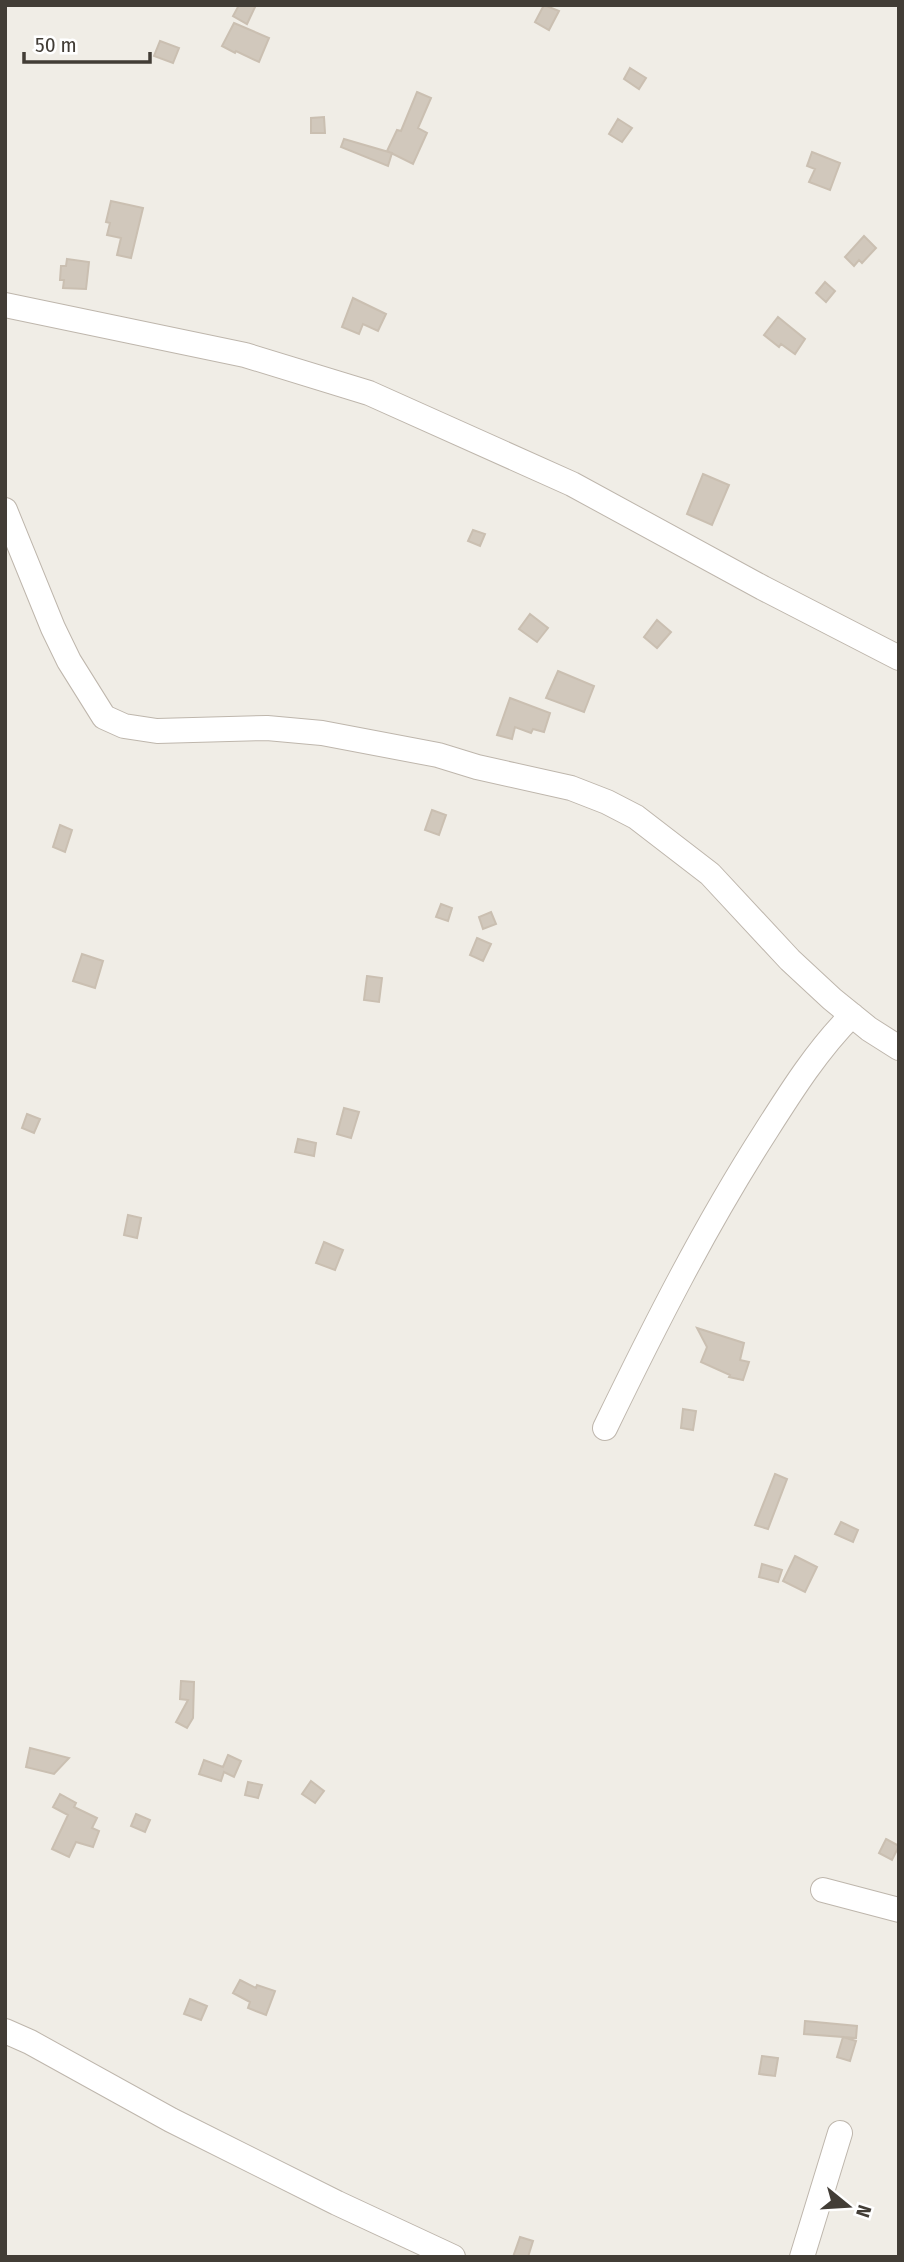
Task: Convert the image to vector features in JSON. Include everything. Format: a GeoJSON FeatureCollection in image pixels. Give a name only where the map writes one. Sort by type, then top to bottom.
{"type":"FeatureCollection","features":[{"type":"Feature","properties":{"kind":"street"},"geometry":{"type":"LineString","coordinates":[[5,305],[245,355],[369,393],[572,484],[899,658]]}},
{"type":"Feature","properties":{"kind":"street"},"geometry":{"type":"LineString","coordinates":[[5,510],[53,628],[82,684],[104,717],[124,726],[157,731],[267,728],[371,741],[571,788],[607,802],[636,817],[710,874],[790,960],[852,1015],[899,1048]]}},
{"type":"Feature","properties":{"kind":"street"},"geometry":{"type":"LineString","coordinates":[[605,1428],[658,1320],[726,1196],[808,1067],[832,1035],[852,1015]]}},
{"type":"Feature","properties":{"kind":"street"},"geometry":{"type":"LineString","coordinates":[[823,1890],[899,1910]]}},
{"type":"Feature","properties":{"kind":"street"},"geometry":{"type":"LineString","coordinates":[[5,2031],[181,2125],[453,2257]]}},
{"type":"Feature","properties":{"kind":"street"},"geometry":{"type":"LineString","coordinates":[[802,2257],[840,2133]]}},
{"type":"Feature","properties":{"kind":"building"},"geometry":{"type":"Polygon","coordinates":[[[239,5],[256,5],[247,24],[233,16],[239,5]]]}},
{"type":"Feature","properties":{"kind":"building"},"geometry":{"type":"Polygon","coordinates":[[[544,5],[559,11],[549,30],[535,22],[544,5]]]}},
{"type":"Feature","properties":{"kind":"building"},"geometry":{"type":"Polygon","coordinates":[[[234,23],[269,38],[259,62],[222,46],[234,23]]]}},
{"type":"Feature","properties":{"kind":"building"},"geometry":{"type":"Polygon","coordinates":[[[160,41],[179,48],[173,63],[154,56],[160,41]]]}},
{"type":"Feature","properties":{"kind":"building"},"geometry":{"type":"Polygon","coordinates":[[[630,68],[646,78],[639,89],[624,79],[630,68]]]}},
{"type":"Feature","properties":{"kind":"building"},"geometry":{"type":"Polygon","coordinates":[[[417,92],[431,98],[418,128],[427,133],[413,164],[387,151],[397,130],[401,131],[417,92]]]}},
{"type":"Feature","properties":{"kind":"building"},"geometry":{"type":"Polygon","coordinates":[[[324,117],[325,133],[311,133],[311,118],[324,117]]]}},
{"type":"Feature","properties":{"kind":"building"},"geometry":{"type":"Polygon","coordinates":[[[618,119],[632,128],[622,142],[609,134],[618,119]]]}},
{"type":"Feature","properties":{"kind":"building"},"geometry":{"type":"Polygon","coordinates":[[[344,139],[392,153],[388,166],[341,147],[344,139]]]}},
{"type":"Feature","properties":{"kind":"building"},"geometry":{"type":"Polygon","coordinates":[[[812,152],[840,163],[830,190],[809,182],[815,169],[807,166],[812,152]]]}},
{"type":"Feature","properties":{"kind":"building"},"geometry":{"type":"Polygon","coordinates":[[[111,201],[143,208],[131,258],[117,255],[121,238],[107,235],[110,223],[106,222],[111,201]]]}},
{"type":"Feature","properties":{"kind":"building"},"geometry":{"type":"Polygon","coordinates":[[[864,236],[876,248],[862,263],[859,260],[854,266],[845,257],[864,236]]]}},
{"type":"Feature","properties":{"kind":"building"},"geometry":{"type":"Polygon","coordinates":[[[67,259],[89,262],[86,289],[63,288],[64,280],[60,280],[61,266],[66,266],[67,259]]]}},
{"type":"Feature","properties":{"kind":"building"},"geometry":{"type":"Polygon","coordinates":[[[825,282],[835,291],[826,302],[816,293],[825,282]]]}},
{"type":"Feature","properties":{"kind":"building"},"geometry":{"type":"Polygon","coordinates":[[[353,298],[386,314],[378,331],[363,324],[359,334],[342,327],[353,298]]]}},
{"type":"Feature","properties":{"kind":"building"},"geometry":{"type":"Polygon","coordinates":[[[778,317],[805,339],[795,354],[781,344],[779,347],[764,335],[778,317]]]}},
{"type":"Feature","properties":{"kind":"building"},"geometry":{"type":"Polygon","coordinates":[[[703,474],[729,485],[712,525],[687,514],[703,474]]]}},
{"type":"Feature","properties":{"kind":"building"},"geometry":{"type":"Polygon","coordinates":[[[473,530],[485,534],[480,546],[468,541],[473,530]]]}},
{"type":"Feature","properties":{"kind":"building"},"geometry":{"type":"Polygon","coordinates":[[[530,614],[548,628],[537,642],[519,629],[530,614]]]}},
{"type":"Feature","properties":{"kind":"building"},"geometry":{"type":"Polygon","coordinates":[[[657,620],[671,632],[657,648],[644,637],[657,620]]]}},
{"type":"Feature","properties":{"kind":"building"},"geometry":{"type":"Polygon","coordinates":[[[558,671],[594,686],[584,712],[546,698],[558,671]]]}},
{"type":"Feature","properties":{"kind":"building"},"geometry":{"type":"Polygon","coordinates":[[[510,698],[550,713],[544,732],[533,729],[531,733],[515,727],[512,739],[497,735],[510,698]]]}},
{"type":"Feature","properties":{"kind":"building"},"geometry":{"type":"Polygon","coordinates":[[[432,810],[446,815],[439,835],[425,830],[432,810]]]}},
{"type":"Feature","properties":{"kind":"building"},"geometry":{"type":"Polygon","coordinates":[[[60,825],[72,830],[65,852],[53,847],[60,825]]]}},
{"type":"Feature","properties":{"kind":"building"},"geometry":{"type":"Polygon","coordinates":[[[441,904],[452,908],[448,921],[436,917],[441,904]]]}},
{"type":"Feature","properties":{"kind":"building"},"geometry":{"type":"Polygon","coordinates":[[[491,912],[496,924],[483,929],[479,917],[491,912]]]}},
{"type":"Feature","properties":{"kind":"building"},"geometry":{"type":"Polygon","coordinates":[[[477,938],[491,944],[483,961],[470,955],[477,938]]]}},
{"type":"Feature","properties":{"kind":"building"},"geometry":{"type":"Polygon","coordinates":[[[82,954],[103,961],[95,988],[73,981],[82,954]]]}},
{"type":"Feature","properties":{"kind":"building"},"geometry":{"type":"Polygon","coordinates":[[[367,976],[382,978],[379,1002],[364,1000],[367,976]]]}},
{"type":"Feature","properties":{"kind":"building"},"geometry":{"type":"Polygon","coordinates":[[[344,1108],[359,1112],[351,1138],[337,1134],[344,1108]]]}},
{"type":"Feature","properties":{"kind":"building"},"geometry":{"type":"Polygon","coordinates":[[[27,1114],[40,1119],[34,1133],[22,1128],[27,1114]]]}},
{"type":"Feature","properties":{"kind":"building"},"geometry":{"type":"Polygon","coordinates":[[[298,1139],[316,1143],[314,1156],[295,1152],[298,1139]]]}},
{"type":"Feature","properties":{"kind":"building"},"geometry":{"type":"Polygon","coordinates":[[[128,1215],[141,1218],[137,1238],[124,1235],[128,1215]]]}},
{"type":"Feature","properties":{"kind":"building"},"geometry":{"type":"Polygon","coordinates":[[[324,1242],[343,1250],[335,1270],[316,1263],[324,1242]]]}},
{"type":"Feature","properties":{"kind":"building"},"geometry":{"type":"Polygon","coordinates":[[[697,1328],[744,1343],[740,1360],[749,1362],[743,1380],[729,1377],[730,1375],[701,1362],[707,1347],[697,1328]]]}},
{"type":"Feature","properties":{"kind":"building"},"geometry":{"type":"Polygon","coordinates":[[[683,1409],[696,1411],[693,1430],[681,1428],[683,1409]]]}},
{"type":"Feature","properties":{"kind":"building"},"geometry":{"type":"Polygon","coordinates":[[[775,1474],[787,1479],[768,1529],[755,1525],[775,1474]]]}},
{"type":"Feature","properties":{"kind":"building"},"geometry":{"type":"Polygon","coordinates":[[[841,1522],[858,1530],[853,1542],[835,1534],[841,1522]]]}},
{"type":"Feature","properties":{"kind":"building"},"geometry":{"type":"Polygon","coordinates":[[[795,1556],[817,1567],[805,1592],[783,1581],[795,1556]]]}},
{"type":"Feature","properties":{"kind":"building"},"geometry":{"type":"Polygon","coordinates":[[[762,1564],[782,1570],[778,1582],[759,1577],[762,1564]]]}},
{"type":"Feature","properties":{"kind":"building"},"geometry":{"type":"Polygon","coordinates":[[[181,1681],[194,1682],[193,1718],[187,1728],[176,1722],[188,1700],[180,1699],[181,1681]]]}},
{"type":"Feature","properties":{"kind":"building"},"geometry":{"type":"Polygon","coordinates":[[[30,1748],[69,1758],[54,1774],[26,1767],[30,1748]]]}},
{"type":"Feature","properties":{"kind":"building"},"geometry":{"type":"Polygon","coordinates":[[[228,1755],[241,1761],[234,1777],[224,1772],[221,1781],[199,1774],[204,1760],[223,1767],[228,1755]]]}},
{"type":"Feature","properties":{"kind":"building"},"geometry":{"type":"Polygon","coordinates":[[[311,1781],[324,1791],[315,1803],[302,1794],[311,1781]]]}},
{"type":"Feature","properties":{"kind":"building"},"geometry":{"type":"Polygon","coordinates":[[[248,1782],[262,1785],[258,1798],[245,1795],[248,1782]]]}},
{"type":"Feature","properties":{"kind":"building"},"geometry":{"type":"Polygon","coordinates":[[[60,1794],[76,1803],[74,1807],[97,1818],[92,1828],[99,1831],[93,1847],[76,1842],[69,1857],[52,1849],[68,1815],[53,1807],[60,1794]]]}},
{"type":"Feature","properties":{"kind":"building"},"geometry":{"type":"Polygon","coordinates":[[[136,1814],[150,1820],[145,1832],[131,1826],[136,1814]]]}},
{"type":"Feature","properties":{"kind":"building"},"geometry":{"type":"Polygon","coordinates":[[[886,1839],[899,1846],[892,1860],[879,1853],[886,1839]]]}},
{"type":"Feature","properties":{"kind":"building"},"geometry":{"type":"Polygon","coordinates":[[[240,1980],[256,1988],[257,1985],[275,1991],[266,2015],[248,2008],[250,2002],[233,1993],[240,1980]]]}},
{"type":"Feature","properties":{"kind":"building"},"geometry":{"type":"Polygon","coordinates":[[[190,1999],[207,2006],[201,2020],[184,2014],[190,1999]]]}},
{"type":"Feature","properties":{"kind":"building"},"geometry":{"type":"Polygon","coordinates":[[[805,2021],[857,2026],[856,2038],[804,2034],[805,2021]]]}},
{"type":"Feature","properties":{"kind":"building"},"geometry":{"type":"Polygon","coordinates":[[[843,2037],[856,2041],[850,2061],[837,2057],[843,2037]]]}},
{"type":"Feature","properties":{"kind":"building"},"geometry":{"type":"Polygon","coordinates":[[[762,2056],[778,2058],[775,2076],[759,2074],[762,2056]]]}},
{"type":"Feature","properties":{"kind":"building"},"geometry":{"type":"Polygon","coordinates":[[[520,2237],[533,2241],[528,2257],[513,2257],[520,2237]]]}}]}
